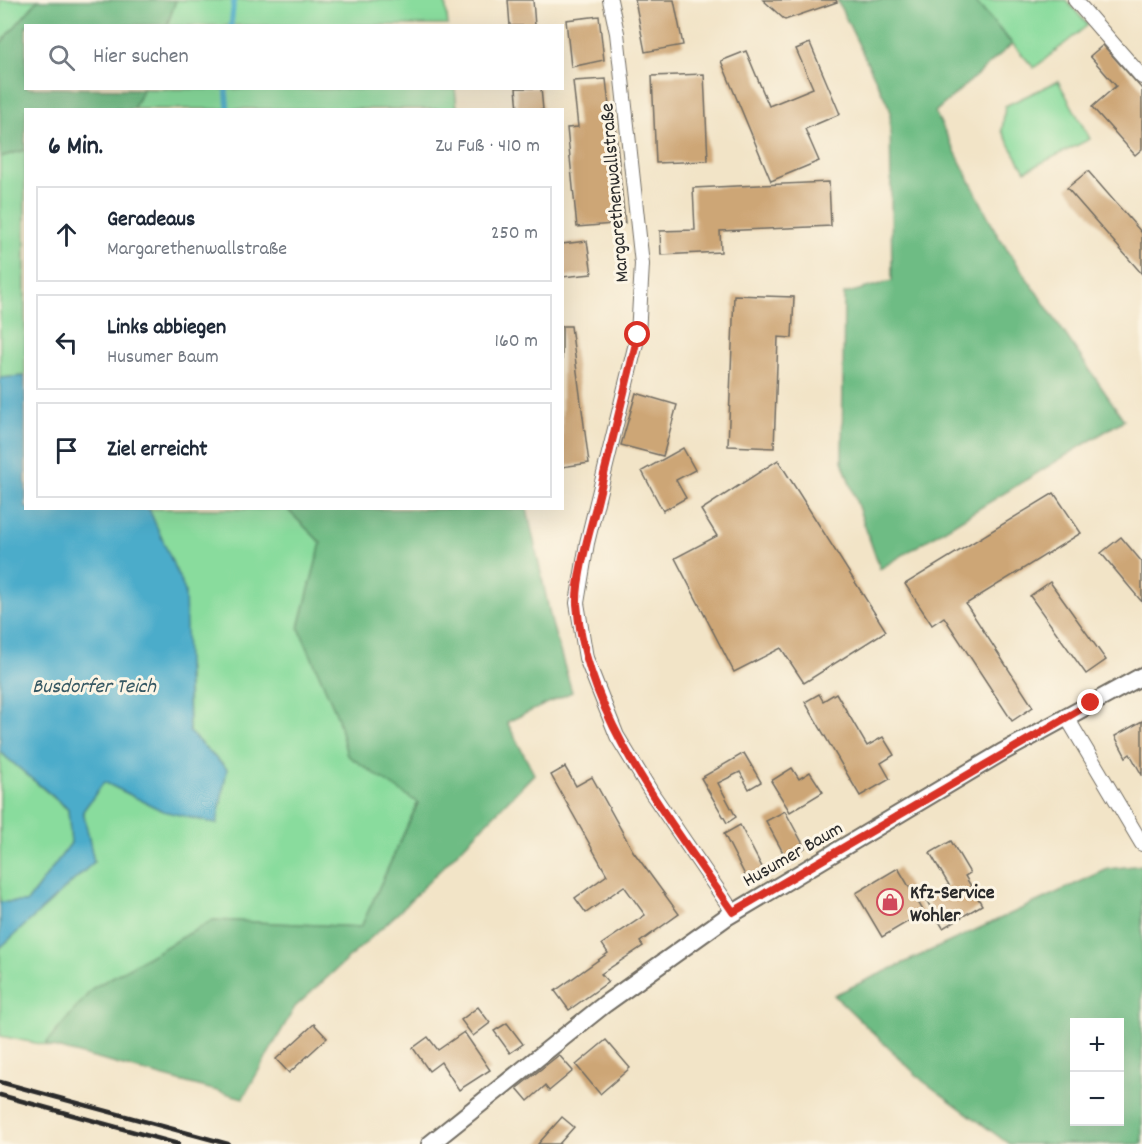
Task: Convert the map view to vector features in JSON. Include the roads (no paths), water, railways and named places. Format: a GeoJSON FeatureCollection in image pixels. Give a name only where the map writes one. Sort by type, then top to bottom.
{"type":"FeatureCollection","features":[{"type":"Feature","properties":{"kind":"street","name":"Margarethenwallstraße"},"geometry":{"type":"LineString","coordinates":[[610,0],[618,33],[642,264],[638,335],[587,543],[577,603],[586,657],[617,736],[653,795],[733,912]]}},
{"type":"Feature","properties":{"kind":"street"},"geometry":{"type":"LineString","coordinates":[[1075,0],[1142,77]]}},
{"type":"Feature","properties":{"kind":"street","name":"Husumer Baum"},"geometry":{"type":"LineString","coordinates":[[430,1144],[605,1004],[733,912],[1066,716],[1142,676]]}},
{"type":"Feature","properties":{"kind":"street"},"geometry":{"type":"LineString","coordinates":[[1066,716],[1142,844]]}},
{"type":"Feature","properties":{"kind":"water","name":"Busdorfer Teich"},"geometry":{"type":"Polygon","coordinates":[[[24,376],[24,510],[149,510],[185,591],[189,732],[227,769],[217,824],[163,811],[104,782],[83,811],[94,862],[0,948],[0,902],[27,902],[71,843],[68,809],[0,752],[0,378],[24,376]]]}},
{"type":"Feature","properties":{"kind":"waterway"},"geometry":{"type":"LineString","coordinates":[[231,24],[234,0]]}},
{"type":"Feature","properties":{"kind":"waterway"},"geometry":{"type":"LineString","coordinates":[[226,90],[228,108]]}},
{"type":"Feature","properties":{"kind":"railway"},"geometry":{"type":"LineString","coordinates":[[0,1082],[228,1144]]}},
{"type":"Feature","properties":{"kind":"railway"},"geometry":{"type":"LineString","coordinates":[[0,1095],[178,1144]]}},
{"type":"Feature","properties":{"kind":"place","name":"Kfz-Service Wohler"},"geometry":{"type":"Point","coordinates":[890,902]}}]}
